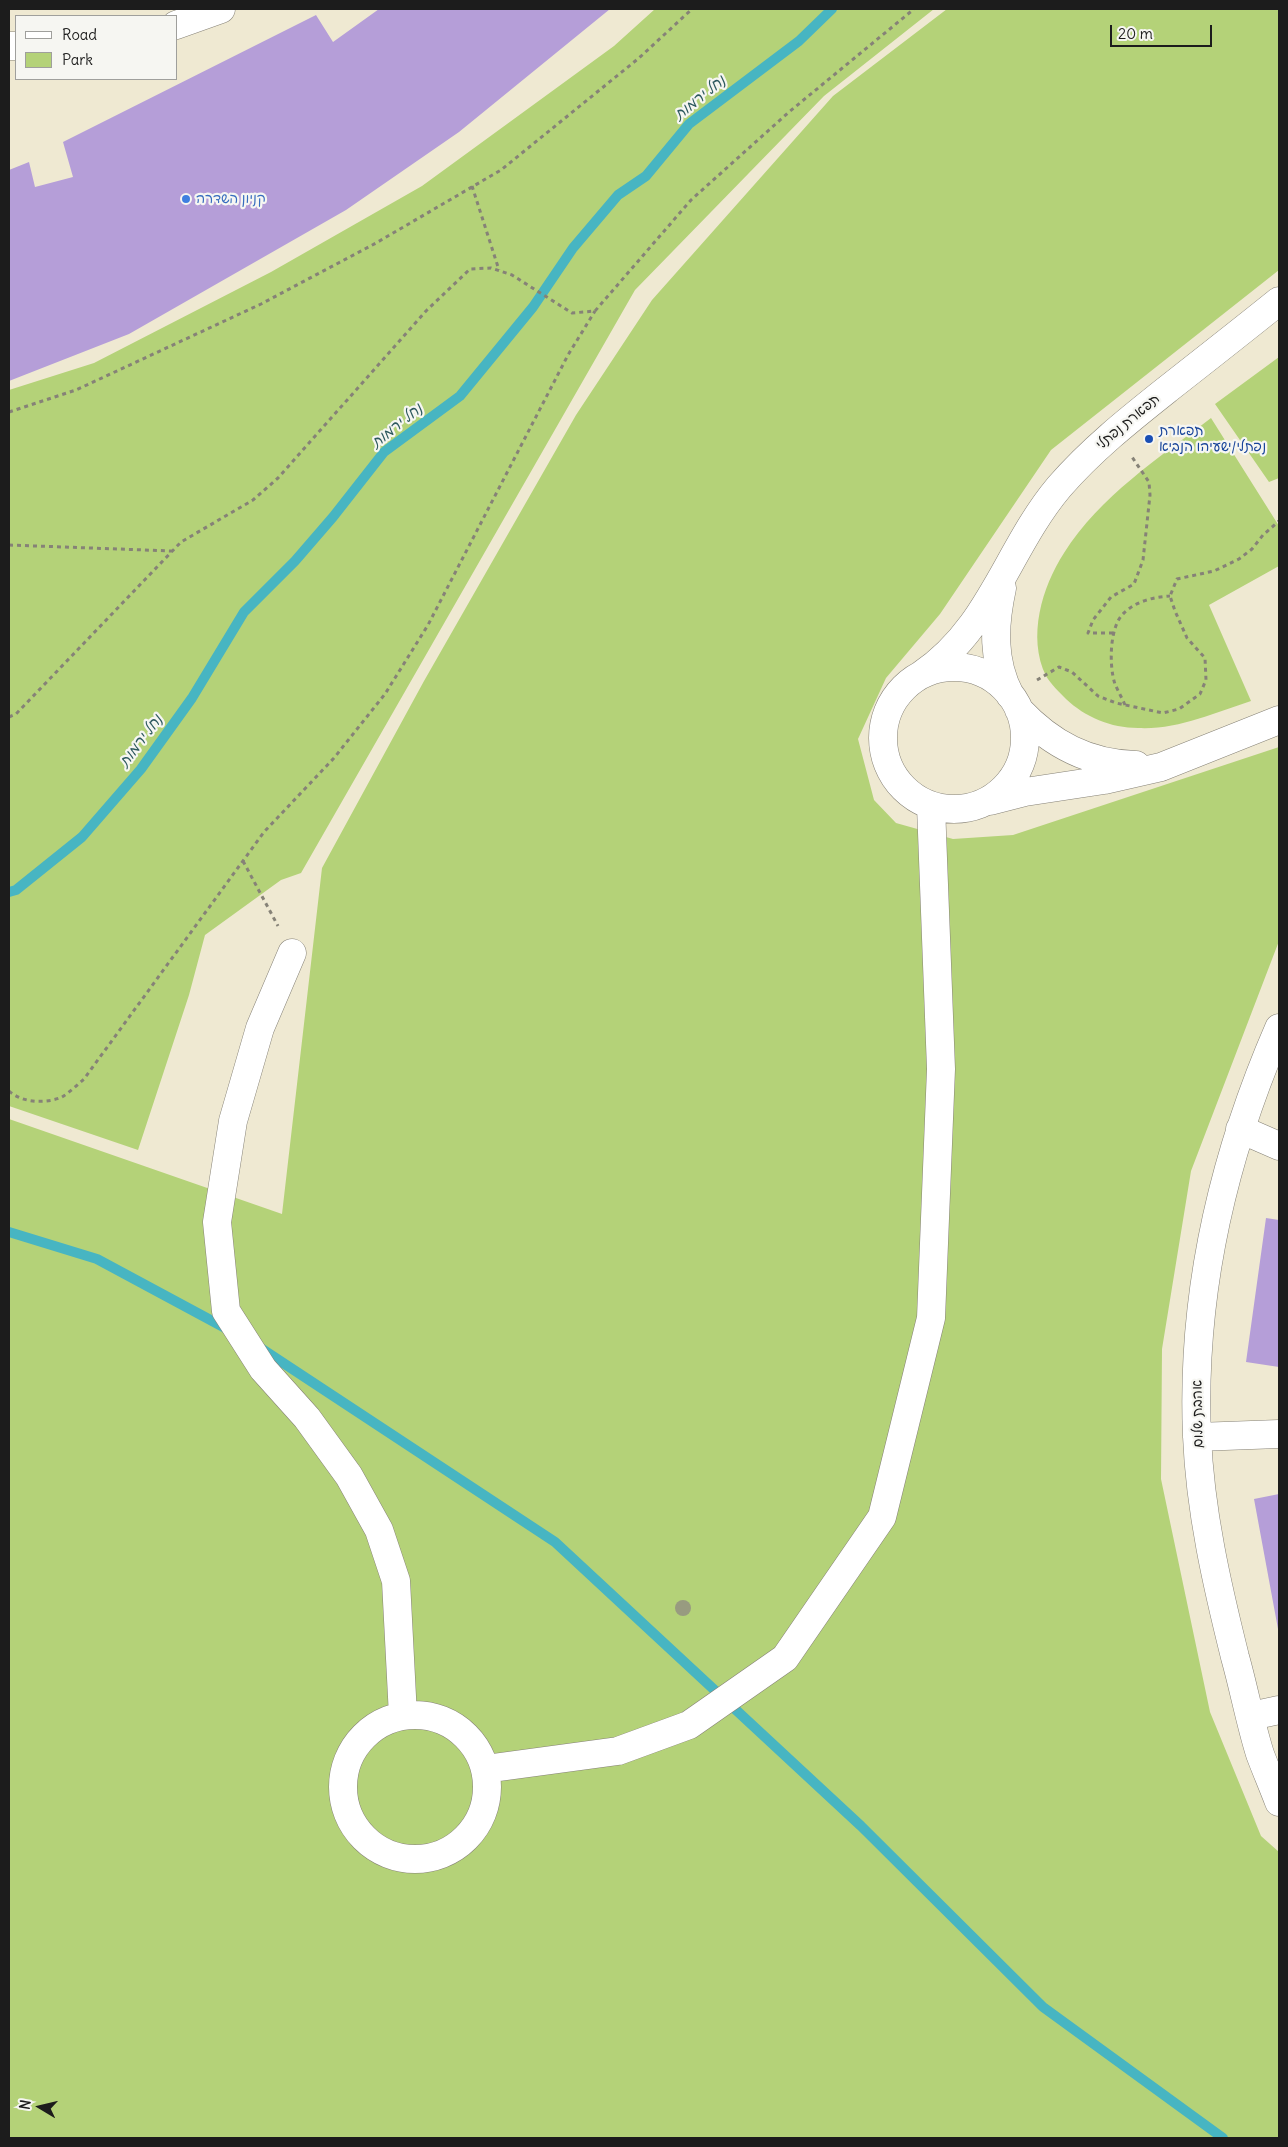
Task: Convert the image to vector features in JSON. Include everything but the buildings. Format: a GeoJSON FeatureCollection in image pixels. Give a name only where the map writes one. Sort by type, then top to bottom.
{"type":"FeatureCollection","features":[{"type":"Feature","properties":{"kind":"street"},"geometry":{"type":"LineString","coordinates":[[178,23],[221,9]]}},
{"type":"Feature","properties":{"kind":"street","name":"תפארת נפתלי"},"geometry":{"type":"LineString","coordinates":[[921,674],[948,655],[965,636],[987,604],[1024,536],[1058,489],[1089,455],[1114,432],[1279,301]]}},
{"type":"Feature","properties":{"kind":"street","name":"תפארת נפתלי"},"geometry":{"type":"LineString","coordinates":[[1006,569],[997,614],[996,645],[1000,672],[1015,703],[1052,740],[1080,755],[1114,764],[1134,765],[1179,760]]}},
{"type":"Feature","properties":{"kind":"street"},"geometry":{"type":"LineString","coordinates":[[959,667],[976,670],[996,680],[1015,703],[1025,738],[1021,760],[1011,780],[986,802],[965,808],[931,806],[912,796],[896,780],[886,761],[883,739],[886,716],[896,696],[921,674],[942,668],[959,667]]}},
{"type":"Feature","properties":{"kind":"street","name":"תפארת נפתלי"},"geometry":{"type":"LineString","coordinates":[[986,802],[1032,790],[1142,772],[1179,760],[1279,720]]}},
{"type":"Feature","properties":{"kind":"street"},"geometry":{"type":"LineString","coordinates":[[485,1769],[618,1750],[689,1726],[785,1658],[882,1517],[932,1318],[940,1069],[931,806]]}},
{"type":"Feature","properties":{"kind":"street"},"geometry":{"type":"LineString","coordinates":[[292,953],[260,1028],[233,1121],[217,1222],[226,1311],[263,1369],[306,1418],[349,1476],[379,1530],[396,1582],[403,1716]]}},
{"type":"Feature","properties":{"kind":"street","name":"אהבת שלום"},"geometry":{"type":"LineString","coordinates":[[1279,1028],[1240,1129],[1219,1201],[1204,1276],[1197,1355],[1197,1437],[1206,1524],[1225,1617],[1250,1716],[1260,1753],[1279,1802]]}},
{"type":"Feature","properties":{"kind":"street"},"geometry":{"type":"LineString","coordinates":[[1240,1129],[1279,1146]]}},
{"type":"Feature","properties":{"kind":"street"},"geometry":{"type":"LineString","coordinates":[[1197,1437],[1279,1434]]}},
{"type":"Feature","properties":{"kind":"street"},"geometry":{"type":"LineString","coordinates":[[1250,1716],[1279,1710]]}},
{"type":"Feature","properties":{"kind":"street"},"geometry":{"type":"LineString","coordinates":[[417,1714],[440,1718],[460,1730],[476,1748],[485,1769],[487,1792],[481,1816],[468,1836],[450,1850],[428,1858],[404,1858],[381,1850],[362,1836],[349,1816],[344,1792],[346,1768],[356,1746],[372,1729],[393,1717],[403,1716],[417,1714]]}},
{"type":"Feature","properties":{"kind":"path"},"geometry":{"type":"LineString","coordinates":[[9,412],[76,390],[262,304],[376,242],[501,170],[640,58],[692,9]]}},
{"type":"Feature","properties":{"kind":"path"},"geometry":{"type":"LineString","coordinates":[[9,1092],[13,1096],[40,1102],[62,1097],[84,1079],[264,832],[334,758],[390,686],[428,625],[568,355],[595,311],[691,200],[789,112],[914,9]]}},
{"type":"Feature","properties":{"kind":"path"},"geometry":{"type":"LineString","coordinates":[[472,186],[499,270]]}},
{"type":"Feature","properties":{"kind":"path"},"geometry":{"type":"LineString","coordinates":[[9,717],[16,714],[181,542],[253,500],[278,478],[312,437],[426,311],[470,269],[491,268],[512,275],[572,313],[595,311]]}},
{"type":"Feature","properties":{"kind":"path"},"geometry":{"type":"LineString","coordinates":[[1113,633],[1088,633],[1092,620],[1111,597],[1134,584],[1143,560],[1150,496],[1149,482],[1114,432]]}},
{"type":"Feature","properties":{"kind":"path"},"geometry":{"type":"LineString","coordinates":[[1015,703],[1059,667],[1072,672],[1098,696],[1126,706],[1163,713],[1179,709],[1200,694],[1206,680],[1205,658],[1187,638],[1170,596],[1177,579],[1214,571],[1239,559],[1279,521]]}},
{"type":"Feature","properties":{"kind":"path"},"geometry":{"type":"LineString","coordinates":[[9,545],[172,552]]}},
{"type":"Feature","properties":{"kind":"path"},"geometry":{"type":"LineString","coordinates":[[1126,706],[1115,683],[1111,661],[1113,633],[1122,614],[1137,604],[1155,597],[1170,596]]}},
{"type":"Feature","properties":{"kind":"path"},"geometry":{"type":"LineString","coordinates":[[243,861],[292,953]]}},
{"type":"Feature","properties":{"kind":"green space"},"geometry":{"type":"Polygon","coordinates":[[[655,9],[934,9],[824,96],[635,290],[301,873],[281,880],[205,935],[189,995],[138,1150],[9,1106],[9,390],[94,363],[271,272],[422,186],[614,46],[655,9]]]}},
{"type":"Feature","properties":{"kind":"green space"},"geometry":{"type":"Polygon","coordinates":[[[947,9],[1279,9],[1279,270],[1051,450],[940,614],[886,678],[858,739],[874,800],[896,823],[953,839],[1013,835],[1279,747],[1279,941],[1191,1171],[1162,1349],[1161,1479],[1210,1712],[1261,1836],[1279,1852],[1279,2138],[9,2138],[9,1119],[282,1214],[322,868],[424,681],[576,415],[652,300],[833,96],[947,9]]]}},
{"type":"Feature","properties":{"kind":"green space"},"geometry":{"type":"Polygon","coordinates":[[[1279,357],[1279,478],[1269,482],[1215,404],[1279,357]]]}},
{"type":"Feature","properties":{"kind":"green space"},"geometry":{"type":"Polygon","coordinates":[[[1211,418],[1279,526],[1279,566],[1209,605],[1251,701],[1181,724],[1138,728],[1108,724],[1090,716],[1073,705],[1046,676],[1040,661],[1038,629],[1040,613],[1049,581],[1064,553],[1095,513],[1151,463],[1211,418]]]}},
{"type":"Feature","properties":{"kind":"waterway","name":"נחל ירמות"},"geometry":{"type":"LineString","coordinates":[[9,892],[16,890],[82,837],[141,769],[192,698],[244,612],[295,561],[333,517],[384,452],[460,396],[533,307],[573,248],[618,195],[646,176],[689,124],[799,41],[832,9]]}},
{"type":"Feature","properties":{"kind":"waterway"},"geometry":{"type":"LineString","coordinates":[[9,1232],[97,1259],[229,1330]]}},
{"type":"Feature","properties":{"kind":"waterway"},"geometry":{"type":"LineString","coordinates":[[259,1347],[555,1542],[861,1826],[1043,2007],[1223,2138]]}},
{"type":"Feature","properties":{"kind":"place","name":"קניון השדרה"},"geometry":{"type":"Point","coordinates":[186,199]}},
{"type":"Feature","properties":{"kind":"place","name":"תפארת נפתלי/ישעיהו הנביא"},"geometry":{"type":"Point","coordinates":[1149,439]}}]}
